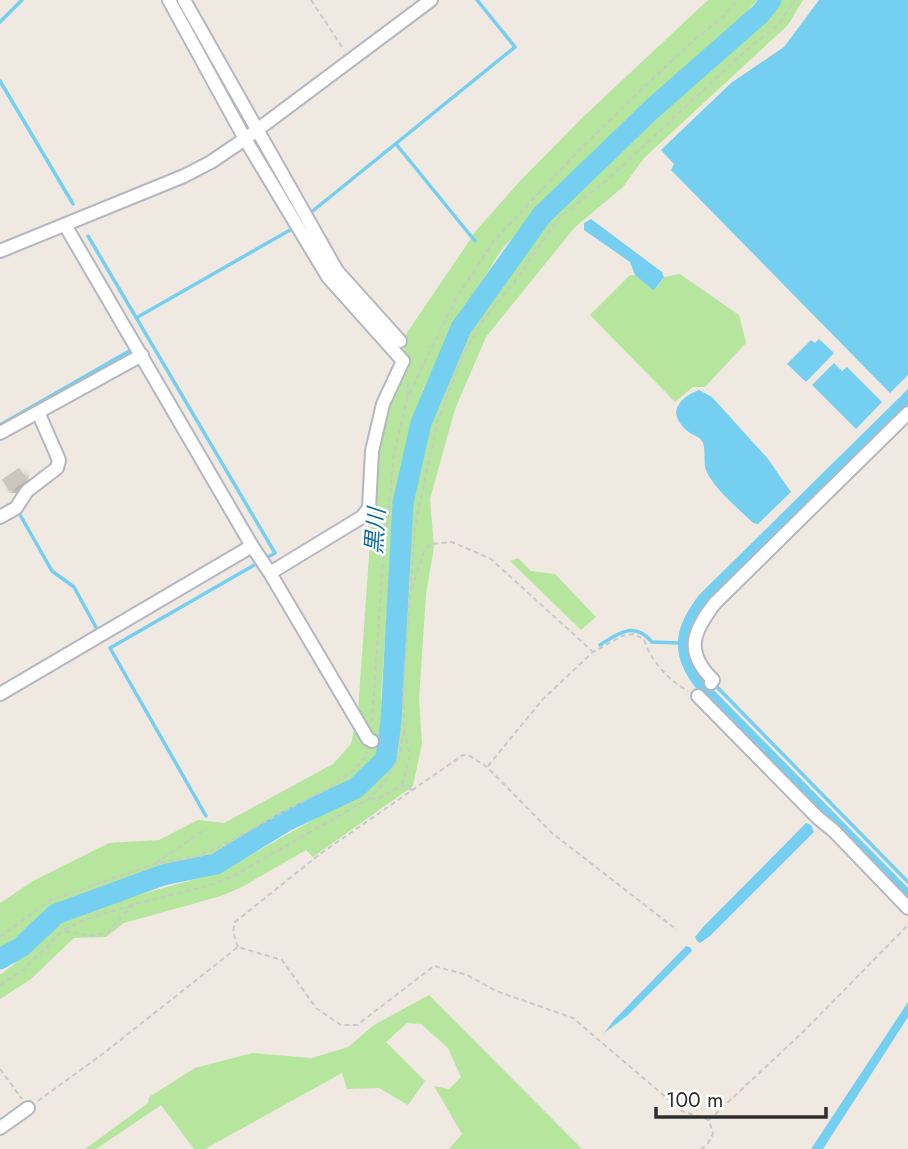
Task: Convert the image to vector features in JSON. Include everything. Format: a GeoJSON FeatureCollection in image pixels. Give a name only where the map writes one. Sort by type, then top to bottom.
{"type":"FeatureCollection","features":[{"type":"Feature","properties":{"kind":"street"},"geometry":{"type":"LineString","coordinates":[[169,0],[245,139],[328,277],[403,361],[383,404],[372,451],[369,508],[362,517],[265,565]]}},
{"type":"Feature","properties":{"kind":"street"},"geometry":{"type":"LineString","coordinates":[[184,0],[337,271],[400,341]]}},
{"type":"Feature","properties":{"kind":"street"},"geometry":{"type":"LineString","coordinates":[[0,251],[184,176],[211,162],[430,0]]}},
{"type":"Feature","properties":{"kind":"street"},"geometry":{"type":"LineString","coordinates":[[74,221],[142,355],[252,546],[368,739],[372,741]]}},
{"type":"Feature","properties":{"kind":"street"},"geometry":{"type":"LineString","coordinates":[[0,433],[142,355]]}},
{"type":"Feature","properties":{"kind":"street"},"geometry":{"type":"LineString","coordinates":[[0,517],[16,508],[27,491],[57,468],[60,460],[38,412]]}},
{"type":"Feature","properties":{"kind":"street"},"geometry":{"type":"LineString","coordinates":[[711,683],[713,680],[696,658],[694,645],[701,623],[715,603],[908,413]]}},
{"type":"Feature","properties":{"kind":"street"},"geometry":{"type":"LineString","coordinates":[[0,694],[252,546]]}},
{"type":"Feature","properties":{"kind":"street"},"geometry":{"type":"LineString","coordinates":[[698,696],[908,908]]}},
{"type":"Feature","properties":{"kind":"street"},"geometry":{"type":"LineString","coordinates":[[0,1128],[28,1108]]}},
{"type":"Feature","properties":{"kind":"path"},"geometry":{"type":"LineString","coordinates":[[311,0],[350,60]]}},
{"type":"Feature","properties":{"kind":"path"},"geometry":{"type":"LineString","coordinates":[[0,937],[50,900],[155,864],[198,856],[225,844],[330,787],[352,772],[365,758],[372,741],[382,572],[394,455],[407,398],[457,297],[493,242],[581,148],[738,0]]}},
{"type":"Feature","properties":{"kind":"path"},"geometry":{"type":"LineString","coordinates":[[0,985],[22,971],[62,931],[81,921],[214,884],[235,875],[368,799],[386,782],[400,756],[404,730],[403,694],[415,526],[437,423],[463,354],[485,317],[513,284],[560,217],[606,181],[742,54],[779,24],[794,0]]}},
{"type":"Feature","properties":{"kind":"path"},"geometry":{"type":"LineString","coordinates":[[411,594],[424,551],[431,544],[452,542],[491,559],[593,652]]}},
{"type":"Feature","properties":{"kind":"path"},"geometry":{"type":"LineString","coordinates":[[487,767],[543,699],[593,652],[622,636],[633,634],[644,639],[665,674],[679,686],[698,696]]}},
{"type":"Feature","properties":{"kind":"path"},"geometry":{"type":"LineString","coordinates":[[368,799],[380,798],[402,785],[410,755],[404,730]]}},
{"type":"Feature","properties":{"kind":"path"},"geometry":{"type":"LineString","coordinates":[[238,947],[233,932],[235,922],[320,854],[463,755],[470,756],[487,767],[552,833],[677,930]]}},
{"type":"Feature","properties":{"kind":"path"},"geometry":{"type":"LineString","coordinates":[[402,785],[413,791]]}},
{"type":"Feature","properties":{"kind":"path"},"geometry":{"type":"LineString","coordinates":[[155,864],[205,829]]}},
{"type":"Feature","properties":{"kind":"path"},"geometry":{"type":"LineString","coordinates":[[62,931],[93,936],[108,932],[135,904]]}},
{"type":"Feature","properties":{"kind":"path"},"geometry":{"type":"LineString","coordinates":[[709,1120],[804,1031],[908,926]]}},
{"type":"Feature","properties":{"kind":"path"},"geometry":{"type":"LineString","coordinates":[[0,1069],[28,1108],[104,1053],[238,947]]}},
{"type":"Feature","properties":{"kind":"path"},"geometry":{"type":"LineString","coordinates":[[238,947],[282,960],[316,1008],[341,1025],[358,1025],[434,966],[467,975],[496,991],[573,1018],[682,1111],[709,1120]]}},
{"type":"Feature","properties":{"kind":"path"},"geometry":{"type":"LineString","coordinates":[[701,1149],[707,1145],[713,1134],[709,1120]]}},
{"type":"Feature","properties":{"kind":"green space"},"geometry":{"type":"Polygon","coordinates":[[[708,0],[757,0],[740,20],[585,161],[502,249],[462,312],[423,390],[411,432],[390,568],[381,696],[383,739],[375,762],[357,780],[215,860],[158,873],[52,908],[0,950],[0,903],[33,881],[109,843],[159,840],[198,820],[224,823],[333,764],[351,744],[358,711],[375,453],[387,406],[407,360],[402,340],[474,233],[520,181],[584,116],[708,0]]]}},
{"type":"Feature","properties":{"kind":"green space"},"geometry":{"type":"Polygon","coordinates":[[[781,0],[803,0],[788,25],[644,158],[623,187],[575,227],[486,337],[455,409],[430,499],[434,547],[426,594],[419,700],[422,743],[413,786],[313,857],[306,850],[242,887],[221,896],[124,923],[106,937],[74,938],[31,979],[0,999],[0,975],[51,929],[80,911],[221,872],[368,789],[388,764],[396,737],[395,705],[407,528],[428,422],[455,351],[476,314],[552,211],[596,177],[738,41],[771,15],[781,0]]]}},
{"type":"Feature","properties":{"kind":"green space"},"geometry":{"type":"Polygon","coordinates":[[[680,274],[739,315],[746,343],[705,387],[693,387],[675,402],[590,315],[630,275],[635,275],[653,289],[657,288],[664,277],[680,274]]]}},
{"type":"Feature","properties":{"kind":"green space"},"geometry":{"type":"Polygon","coordinates":[[[518,558],[531,571],[555,574],[596,617],[581,630],[510,561],[518,558]]]}},
{"type":"Feature","properties":{"kind":"green space"},"geometry":{"type":"Polygon","coordinates":[[[429,995],[582,1149],[449,1149],[462,1134],[434,1086],[449,1089],[461,1077],[448,1048],[421,1024],[407,1023],[386,1042],[425,1081],[408,1105],[379,1088],[347,1089],[342,1073],[205,1149],[194,1149],[161,1105],[96,1149],[85,1149],[148,1103],[149,1097],[195,1068],[252,1053],[312,1058],[348,1047],[374,1025],[429,995]]]}},
{"type":"Feature","properties":{"kind":"water"},"geometry":{"type":"Polygon","coordinates":[[[819,0],[908,0],[908,375],[890,393],[671,170],[674,164],[661,150],[731,83],[784,47],[819,0]]]}},
{"type":"Feature","properties":{"kind":"water"},"geometry":{"type":"Polygon","coordinates":[[[591,219],[662,272],[664,277],[656,288],[653,290],[635,275],[630,262],[584,230],[584,223],[591,219]]]}},
{"type":"Feature","properties":{"kind":"water"},"geometry":{"type":"Polygon","coordinates":[[[819,339],[834,353],[806,382],[787,364],[811,340],[815,343],[819,339]]]}},
{"type":"Feature","properties":{"kind":"water"},"geometry":{"type":"Polygon","coordinates":[[[834,363],[842,371],[847,367],[882,402],[856,429],[812,385],[834,363]]]}},
{"type":"Feature","properties":{"kind":"water"},"geometry":{"type":"Polygon","coordinates":[[[908,389],[908,406],[708,603],[695,623],[690,651],[705,681],[908,888],[908,902],[696,688],[682,663],[678,641],[684,619],[699,595],[908,389]]]}},
{"type":"Feature","properties":{"kind":"water"},"geometry":{"type":"Polygon","coordinates":[[[699,390],[712,397],[768,459],[791,492],[758,524],[753,523],[714,484],[706,470],[702,441],[687,431],[677,417],[676,410],[680,403],[699,390]]]}},
{"type":"Feature","properties":{"kind":"water"},"geometry":{"type":"Polygon","coordinates":[[[806,823],[811,825],[814,832],[710,936],[700,943],[697,941],[695,937],[703,927],[806,823]]]}},
{"type":"Feature","properties":{"kind":"water"},"geometry":{"type":"Polygon","coordinates":[[[686,946],[692,951],[627,1016],[604,1033],[614,1020],[686,946]]]}},
{"type":"Feature","properties":{"kind":"water"},"geometry":{"type":"Polygon","coordinates":[[[908,1002],[908,1017],[823,1149],[811,1149],[908,1002]]]}},
{"type":"Feature","properties":{"kind":"building"},"geometry":{"type":"Polygon","coordinates":[[[19,469],[26,479],[10,490],[3,480],[19,469]]]}},
{"type":"Feature","properties":{"kind":"waterway"},"geometry":{"type":"LineString","coordinates":[[0,22],[22,0]]}},
{"type":"Feature","properties":{"kind":"waterway"},"geometry":{"type":"LineString","coordinates":[[177,0],[249,130]]}},
{"type":"Feature","properties":{"kind":"waterway"},"geometry":{"type":"LineString","coordinates":[[309,214],[515,47],[477,0]]}},
{"type":"Feature","properties":{"kind":"waterway","name":"黒川"},"geometry":{"type":"LineString","coordinates":[[0,959],[21,947],[56,914],[163,875],[216,864],[286,821],[356,788],[386,759],[391,721],[403,503],[421,423],[461,328],[542,215],[652,109],[760,14],[771,0]]}},
{"type":"Feature","properties":{"kind":"waterway"},"geometry":{"type":"LineString","coordinates":[[0,81],[73,204]]}},
{"type":"Feature","properties":{"kind":"waterway"},"geometry":{"type":"LineString","coordinates":[[253,137],[305,227]]}},
{"type":"Feature","properties":{"kind":"waterway"},"geometry":{"type":"LineString","coordinates":[[396,144],[475,241]]}},
{"type":"Feature","properties":{"kind":"waterway"},"geometry":{"type":"LineString","coordinates":[[136,318],[290,230]]}},
{"type":"Feature","properties":{"kind":"waterway"},"geometry":{"type":"LineString","coordinates":[[88,236],[275,553],[110,648],[206,816]]}},
{"type":"Feature","properties":{"kind":"waterway"},"geometry":{"type":"LineString","coordinates":[[0,425],[131,350]]}},
{"type":"Feature","properties":{"kind":"waterway"},"geometry":{"type":"LineString","coordinates":[[19,513],[52,571],[74,587],[98,631]]}},
{"type":"Feature","properties":{"kind":"waterway"},"geometry":{"type":"LineString","coordinates":[[600,645],[626,631],[639,632],[652,642],[681,643]]}},
{"type":"Feature","properties":{"kind":"waterway"},"geometry":{"type":"LineString","coordinates":[[717,687],[908,882]]}}]}
